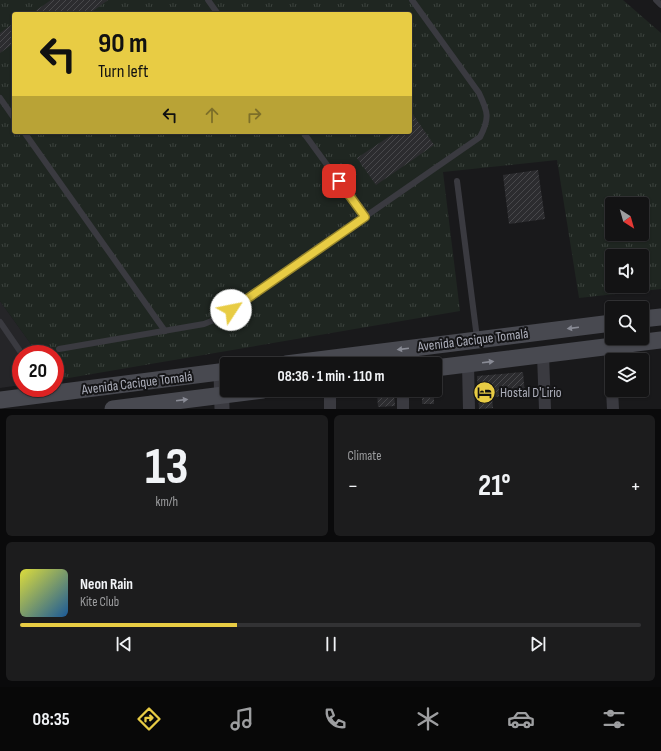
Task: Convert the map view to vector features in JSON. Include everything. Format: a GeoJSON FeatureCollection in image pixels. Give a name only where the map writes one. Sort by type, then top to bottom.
{"type":"FeatureCollection","features":[{"type":"Feature","properties":{"kind":"main road"},"geometry":{"type":"LineString","coordinates":[[649,318],[661,317]]}},
{"type":"Feature","properties":{"kind":"main road","name":"Avenida Cacique Tomalá"},"geometry":{"type":"LineString","coordinates":[[342,357],[605,324]]}},
{"type":"Feature","properties":{"kind":"main road","name":"Avenida Cacique Tomalá"},"geometry":{"type":"LineString","coordinates":[[442,367],[661,340]]}},
{"type":"Feature","properties":{"kind":"main road","name":"Avenida Cacique Tomalá"},"geometry":{"type":"LineString","coordinates":[[64,389],[220,372]]}},
{"type":"Feature","properties":{"kind":"main road","name":"Avenida Cacique Tomalá"},"geometry":{"type":"LineString","coordinates":[[0,400],[16,397]]}},
{"type":"Feature","properties":{"kind":"main road","name":"Avenida Cacique Tomalá"},"geometry":{"type":"LineString","coordinates":[[113,409],[222,402],[239,397]]}},
{"type":"Feature","properties":{"kind":"street"},"geometry":{"type":"LineString","coordinates":[[610,346],[610,353]]}},
{"type":"Feature","properties":{"kind":"street"},"geometry":{"type":"LineString","coordinates":[[543,355],[545,409]]}},
{"type":"Feature","properties":{"kind":"street"},"geometry":{"type":"LineString","coordinates":[[468,364],[469,409]]}},
{"type":"Feature","properties":{"kind":"street"},"geometry":{"type":"LineString","coordinates":[[330,397],[330,409]]}},
{"type":"Feature","properties":{"kind":"street"},"geometry":{"type":"LineString","coordinates":[[402,397],[403,409]]}},
{"type":"Feature","properties":{"kind":"street"},"geometry":{"type":"LineString","coordinates":[[612,397],[613,409]]}},
{"type":"Feature","properties":{"kind":"lane"},"geometry":{"type":"LineString","coordinates":[[208,0],[217,12]]}},
{"type":"Feature","properties":{"kind":"lane"},"geometry":{"type":"LineString","coordinates":[[64,348],[204,324],[219,318],[480,137],[488,119],[486,108],[479,93],[412,0]]}},
{"type":"Feature","properties":{"kind":"lane"},"geometry":{"type":"LineString","coordinates":[[656,0],[661,5]]}},
{"type":"Feature","properties":{"kind":"lane"},"geometry":{"type":"LineString","coordinates":[[0,98],[12,115]]}},
{"type":"Feature","properties":{"kind":"lane"},"geometry":{"type":"LineString","coordinates":[[25,134],[165,331]]}},
{"type":"Feature","properties":{"kind":"lane"},"geometry":{"type":"LineString","coordinates":[[304,134],[365,217]]}},
{"type":"Feature","properties":{"kind":"lane"},"geometry":{"type":"LineString","coordinates":[[457,181],[478,340]]}},
{"type":"Feature","properties":{"kind":"lane"},"geometry":{"type":"LineString","coordinates":[[0,322],[16,345]]}},
{"type":"Feature","properties":{"kind":"shaded area"},"geometry":{"type":"Polygon","coordinates":[[[0,301],[32,345],[12,345],[12,386],[0,388],[0,301]]]}},
{"type":"Feature","properties":{"kind":"green space"},"geometry":{"type":"Polygon","coordinates":[[[0,0],[623,0],[661,33],[661,289],[649,290],[649,249],[605,249],[605,293],[625,293],[579,298],[557,160],[443,172],[460,311],[64,379],[64,345],[32,345],[0,301],[0,0]]]}},
{"type":"Feature","properties":{"kind":"building"},"geometry":{"type":"Polygon","coordinates":[[[51,0],[108,0],[92,12],[34,12],[51,0]]]}},
{"type":"Feature","properties":{"kind":"building"},"geometry":{"type":"Polygon","coordinates":[[[12,24],[12,44],[0,53],[0,33],[12,24]]]}},
{"type":"Feature","properties":{"kind":"building"},"geometry":{"type":"Polygon","coordinates":[[[412,113],[434,145],[376,185],[357,158],[393,134],[412,134],[412,113]]]}},
{"type":"Feature","properties":{"kind":"building"},"geometry":{"type":"Polygon","coordinates":[[[538,170],[545,219],[509,224],[503,175],[538,170]]]}},
{"type":"Feature","properties":{"kind":"building"},"geometry":{"type":"Polygon","coordinates":[[[523,372],[525,395],[492,397],[493,408],[479,409],[477,376],[523,372]]]}},
{"type":"Feature","properties":{"kind":"building"},"geometry":{"type":"Polygon","coordinates":[[[377,397],[394,397],[395,406],[378,407],[377,397]]]}},
{"type":"Feature","properties":{"kind":"building"},"geometry":{"type":"Polygon","coordinates":[[[422,397],[434,397],[434,404],[422,404],[422,397]]]}},
{"type":"Feature","properties":{"kind":"place","name":"Hostal D'Lirio"},"geometry":{"type":"Point","coordinates":[485,392]}},
{"type":"Feature","properties":{"kind":"route"},"geometry":{"type":"LineString","coordinates":[[231,310],[365,217],[339,181]]}}]}
